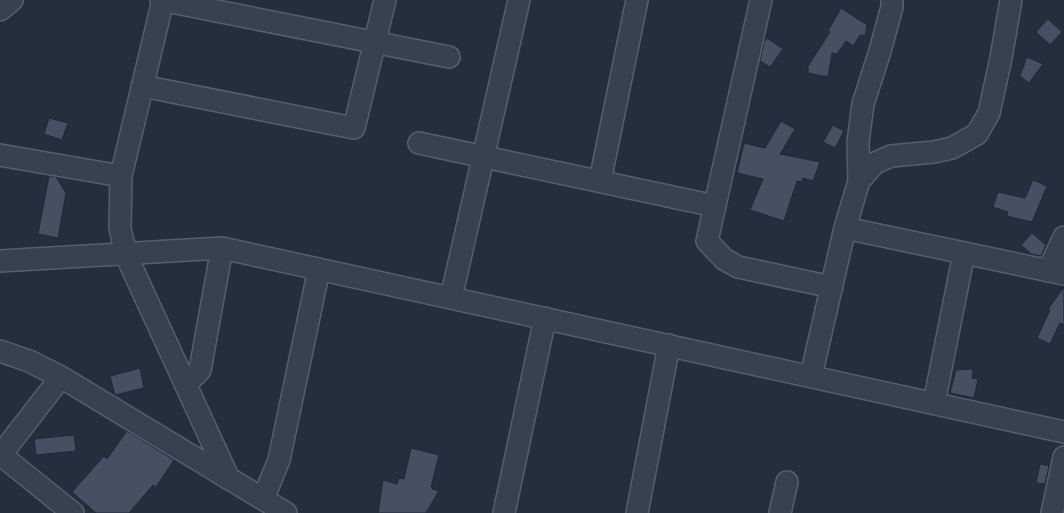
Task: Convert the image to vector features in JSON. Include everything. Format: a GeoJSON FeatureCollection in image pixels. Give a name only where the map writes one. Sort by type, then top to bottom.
{"type":"FeatureCollection","features":[{"type":"Feature","properties":{"kind":"street"},"geometry":{"type":"LineString","coordinates":[[0,10],[12,0]]}},
{"type":"Feature","properties":{"kind":"street"},"geometry":{"type":"LineString","coordinates":[[229,479],[126,254],[120,228],[121,176],[162,0],[449,57]]}},
{"type":"Feature","properties":{"kind":"street"},"geometry":{"type":"LineString","coordinates":[[142,86],[354,128],[385,0]]}},
{"type":"Feature","properties":{"kind":"street"},"geometry":{"type":"LineString","coordinates":[[451,298],[519,0]]}},
{"type":"Feature","properties":{"kind":"street"},"geometry":{"type":"LineString","coordinates":[[600,181],[637,0]]}},
{"type":"Feature","properties":{"kind":"street"},"geometry":{"type":"LineString","coordinates":[[761,0],[708,241],[724,259],[738,267],[832,287]]}},
{"type":"Feature","properties":{"kind":"street"},"geometry":{"type":"LineString","coordinates":[[811,376],[845,228],[859,181],[858,142],[863,104],[880,51],[892,7],[892,0]]}},
{"type":"Feature","properties":{"kind":"street"},"geometry":{"type":"LineString","coordinates":[[859,181],[875,163],[891,156],[934,152],[952,148],[977,134],[988,113],[1001,58],[1011,0]]}},
{"type":"Feature","properties":{"kind":"street"},"geometry":{"type":"LineString","coordinates":[[419,143],[715,206]]}},
{"type":"Feature","properties":{"kind":"street"},"geometry":{"type":"LineString","coordinates":[[0,155],[121,176]]}},
{"type":"Feature","properties":{"kind":"street"},"geometry":{"type":"LineString","coordinates":[[845,228],[1056,273],[1064,237]]}},
{"type":"Feature","properties":{"kind":"street"},"geometry":{"type":"LineString","coordinates":[[186,384],[200,370],[222,248]]}},
{"type":"Feature","properties":{"kind":"street"},"geometry":{"type":"LineString","coordinates":[[0,261],[222,248],[1064,432]]}},
{"type":"Feature","properties":{"kind":"street"},"geometry":{"type":"LineString","coordinates":[[934,403],[964,253]]}},
{"type":"Feature","properties":{"kind":"street"},"geometry":{"type":"LineString","coordinates":[[263,499],[280,460],[319,269]]}},
{"type":"Feature","properties":{"kind":"street"},"geometry":{"type":"LineString","coordinates":[[504,513],[545,318]]}},
{"type":"Feature","properties":{"kind":"street"},"geometry":{"type":"LineString","coordinates":[[637,513],[669,346]]}},
{"type":"Feature","properties":{"kind":"street"},"geometry":{"type":"LineString","coordinates":[[0,351],[29,361],[61,377],[286,513]]}},
{"type":"Feature","properties":{"kind":"street"},"geometry":{"type":"LineString","coordinates":[[61,377],[0,456],[73,513]]}},
{"type":"Feature","properties":{"kind":"street"},"geometry":{"type":"LineString","coordinates":[[1052,513],[1064,457]]}},
{"type":"Feature","properties":{"kind":"street"},"geometry":{"type":"LineString","coordinates":[[780,513],[787,482]]}},
{"type":"Feature","properties":{"kind":"building"},"geometry":{"type":"Polygon","coordinates":[[[841,8],[867,25],[865,36],[860,35],[853,46],[846,41],[837,54],[832,53],[828,77],[808,73],[808,66],[830,32],[828,31],[841,8]]]}},
{"type":"Feature","properties":{"kind":"building"},"geometry":{"type":"Polygon","coordinates":[[[1048,19],[1062,32],[1050,45],[1036,32],[1048,19]]]}},
{"type":"Feature","properties":{"kind":"building"},"geometry":{"type":"Polygon","coordinates":[[[767,38],[783,49],[770,67],[760,61],[764,42],[767,38]]]}},
{"type":"Feature","properties":{"kind":"building"},"geometry":{"type":"Polygon","coordinates":[[[1027,57],[1043,64],[1029,83],[1020,76],[1027,57]]]}},
{"type":"Feature","properties":{"kind":"building"},"geometry":{"type":"Polygon","coordinates":[[[49,118],[68,123],[62,140],[44,134],[49,118]]]}},
{"type":"Feature","properties":{"kind":"building"},"geometry":{"type":"Polygon","coordinates":[[[781,121],[795,129],[780,154],[820,162],[813,181],[803,178],[802,182],[797,181],[784,221],[750,210],[763,179],[737,173],[744,143],[765,148],[781,121]]]}},
{"type":"Feature","properties":{"kind":"building"},"geometry":{"type":"Polygon","coordinates":[[[833,125],[844,131],[835,148],[823,142],[833,125]]]}},
{"type":"Feature","properties":{"kind":"building"},"geometry":{"type":"Polygon","coordinates":[[[49,176],[56,177],[66,193],[58,238],[38,234],[49,176]]]}},
{"type":"Feature","properties":{"kind":"building"},"geometry":{"type":"Polygon","coordinates":[[[1033,180],[1047,186],[1032,222],[1007,216],[1008,212],[993,207],[998,192],[1025,198],[1033,180]]]}},
{"type":"Feature","properties":{"kind":"building"},"geometry":{"type":"Polygon","coordinates":[[[1032,233],[1046,245],[1041,256],[1031,254],[1021,245],[1032,233]]]}},
{"type":"Feature","properties":{"kind":"building"},"geometry":{"type":"Polygon","coordinates":[[[1064,287],[1064,325],[1060,323],[1050,344],[1037,338],[1050,310],[1048,309],[1064,287]]]}},
{"type":"Feature","properties":{"kind":"building"},"geometry":{"type":"Polygon","coordinates":[[[140,368],[144,388],[115,395],[110,376],[140,368]]]}},
{"type":"Feature","properties":{"kind":"building"},"geometry":{"type":"Polygon","coordinates":[[[973,369],[972,378],[978,379],[974,398],[950,393],[956,370],[973,369]]]}},
{"type":"Feature","properties":{"kind":"building"},"geometry":{"type":"Polygon","coordinates":[[[127,431],[174,460],[156,487],[153,485],[129,513],[96,513],[72,492],[104,456],[107,459],[127,431]]]}},
{"type":"Feature","properties":{"kind":"building"},"geometry":{"type":"Polygon","coordinates":[[[74,435],[76,451],[36,455],[34,439],[74,435]]]}},
{"type":"Feature","properties":{"kind":"building"},"geometry":{"type":"Polygon","coordinates":[[[411,448],[439,455],[431,487],[439,491],[426,513],[378,513],[383,480],[397,484],[399,478],[404,479],[411,448]]]}},
{"type":"Feature","properties":{"kind":"building"},"geometry":{"type":"Polygon","coordinates":[[[1040,464],[1049,466],[1045,484],[1036,483],[1040,464]]]}}]}
